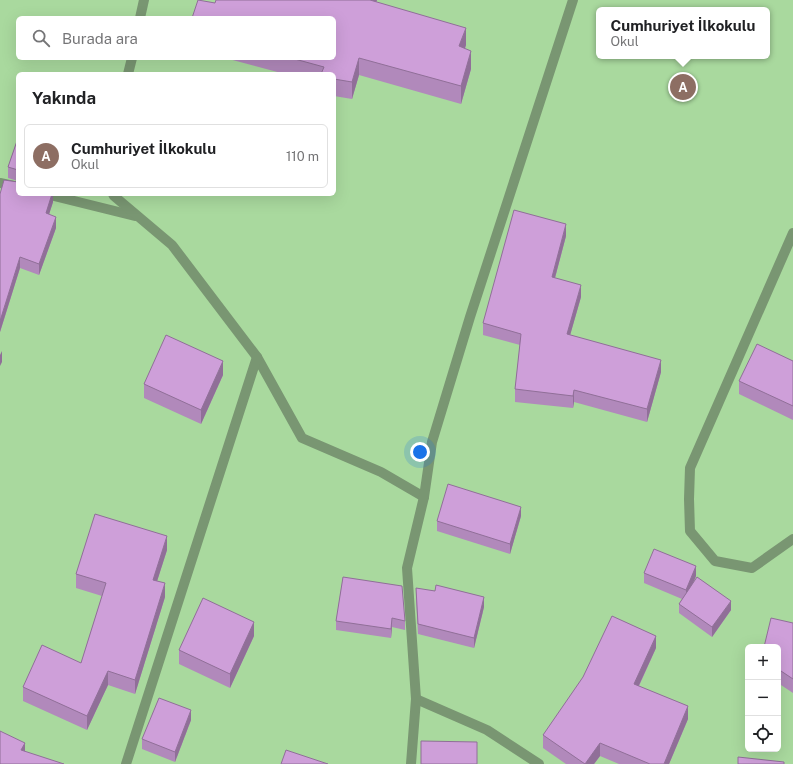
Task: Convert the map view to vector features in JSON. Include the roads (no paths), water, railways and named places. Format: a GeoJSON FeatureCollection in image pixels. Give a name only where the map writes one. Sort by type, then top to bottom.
{"type":"FeatureCollection","features":[{"type":"Feature","properties":{"kind":"street"},"geometry":{"type":"LineString","coordinates":[[140,16],[144,0]]}},
{"type":"Feature","properties":{"kind":"street"},"geometry":{"type":"LineString","coordinates":[[411,764],[416,699],[407,568],[424,497],[432,442],[467,325],[574,0]]}},
{"type":"Feature","properties":{"kind":"street"},"geometry":{"type":"LineString","coordinates":[[128,72],[132,60]]}},
{"type":"Feature","properties":{"kind":"street"},"geometry":{"type":"LineString","coordinates":[[0,183],[16,187]]}},
{"type":"Feature","properties":{"kind":"street"},"geometry":{"type":"LineString","coordinates":[[54,196],[137,216]]}},
{"type":"Feature","properties":{"kind":"street"},"geometry":{"type":"LineString","coordinates":[[114,196],[172,245],[257,358],[302,438],[382,472],[424,497]]}},
{"type":"Feature","properties":{"kind":"street"},"geometry":{"type":"LineString","coordinates":[[793,233],[690,468],[688,499],[690,531],[714,561],[752,568],[793,539]]}},
{"type":"Feature","properties":{"kind":"street"},"geometry":{"type":"LineString","coordinates":[[126,764],[179,604],[257,358]]}},
{"type":"Feature","properties":{"kind":"street"},"geometry":{"type":"LineString","coordinates":[[416,699],[487,730],[539,764]]}},
{"type":"Feature","properties":{"kind":"place","name":"Cumhuriyet İlkokulu"},"geometry":{"type":"Point","coordinates":[683,87]}}]}
